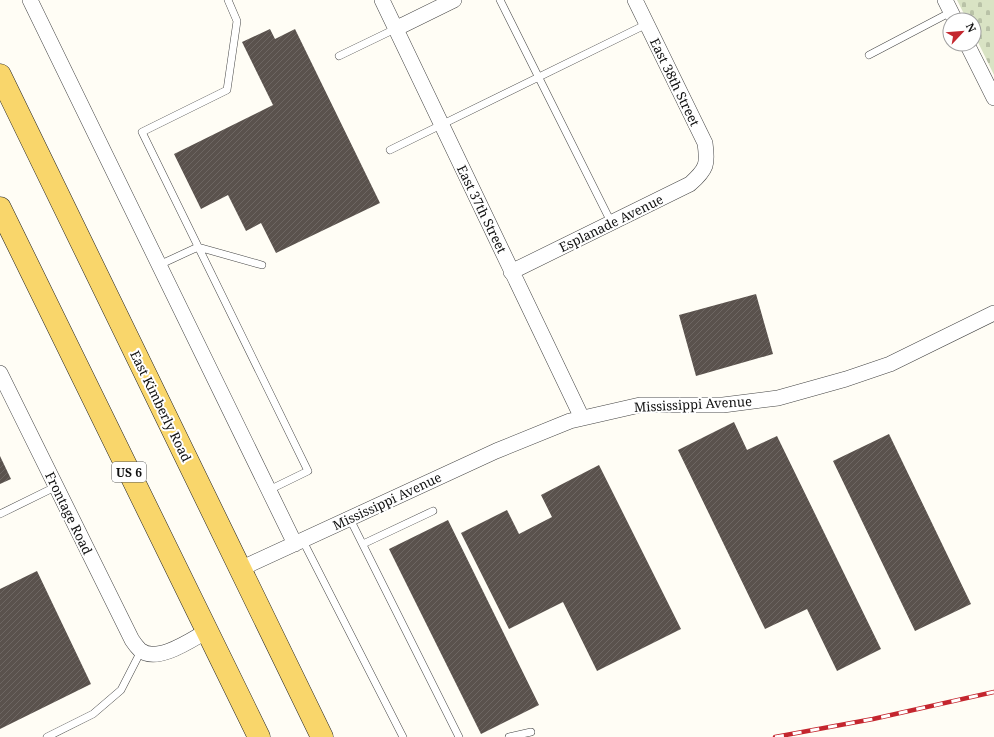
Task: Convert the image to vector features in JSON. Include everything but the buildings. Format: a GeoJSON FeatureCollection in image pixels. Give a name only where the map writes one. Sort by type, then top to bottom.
{"type":"FeatureCollection","features":[{"type":"Feature","properties":{"kind":"main road","name":"East Kimberly Road"},"geometry":{"type":"LineString","coordinates":[[0,75],[322,737]]}},
{"type":"Feature","properties":{"kind":"main road","name":"US 6"},"geometry":{"type":"LineString","coordinates":[[0,208],[259,737]]}},
{"type":"Feature","properties":{"kind":"street"},"geometry":{"type":"LineString","coordinates":[[30,0],[269,490],[299,542]]}},
{"type":"Feature","properties":{"kind":"street","name":"East 37th Street"},"geometry":{"type":"LineString","coordinates":[[382,0],[582,418]]}},
{"type":"Feature","properties":{"kind":"street"},"geometry":{"type":"LineString","coordinates":[[395,29],[454,0]]}},
{"type":"Feature","properties":{"kind":"street","name":"East 38th Street"},"geometry":{"type":"LineString","coordinates":[[635,0],[705,143],[707,156],[705,167]]}},
{"type":"Feature","properties":{"kind":"street"},"geometry":{"type":"LineString","coordinates":[[971,52],[994,98]]}},
{"type":"Feature","properties":{"kind":"street","name":"Esplanade Avenue"},"geometry":{"type":"LineString","coordinates":[[511,272],[690,184],[699,176],[705,167]]}},
{"type":"Feature","properties":{"kind":"street","name":"Mississippi Avenue"},"geometry":{"type":"LineString","coordinates":[[240,569],[496,451],[570,421],[640,406],[723,405],[778,398],[846,379],[890,364],[994,313]]}},
{"type":"Feature","properties":{"kind":"street","name":"Frontage Road"},"geometry":{"type":"LineString","coordinates":[[0,373],[132,640],[141,651]]}},
{"type":"Feature","properties":{"kind":"street"},"geometry":{"type":"LineString","coordinates":[[141,651],[156,654],[174,650],[207,631]]}},
{"type":"Feature","properties":{"kind":"lane"},"geometry":{"type":"LineString","coordinates":[[228,0],[237,21],[227,90],[142,132],[308,471],[269,490]]}},
{"type":"Feature","properties":{"kind":"lane"},"geometry":{"type":"LineString","coordinates":[[500,0],[611,222]]}},
{"type":"Feature","properties":{"kind":"lane"},"geometry":{"type":"LineString","coordinates":[[869,56],[951,11]]}},
{"type":"Feature","properties":{"kind":"lane"},"geometry":{"type":"LineString","coordinates":[[390,150],[646,24]]}},
{"type":"Feature","properties":{"kind":"lane"},"geometry":{"type":"LineString","coordinates":[[339,56],[395,29]]}},
{"type":"Feature","properties":{"kind":"lane"},"geometry":{"type":"LineString","coordinates":[[159,265],[198,247],[262,265]]}},
{"type":"Feature","properties":{"kind":"lane"},"geometry":{"type":"LineString","coordinates":[[0,514],[57,486]]}},
{"type":"Feature","properties":{"kind":"lane"},"geometry":{"type":"LineString","coordinates":[[363,544],[433,511]]}},
{"type":"Feature","properties":{"kind":"lane"},"geometry":{"type":"LineString","coordinates":[[350,519],[459,737]]}},
{"type":"Feature","properties":{"kind":"lane"},"geometry":{"type":"LineString","coordinates":[[299,542],[403,737]]}},
{"type":"Feature","properties":{"kind":"lane"},"geometry":{"type":"LineString","coordinates":[[47,737],[94,714],[121,690],[141,651]]}},
{"type":"Feature","properties":{"kind":"lane"},"geometry":{"type":"LineString","coordinates":[[509,737],[531,732]]}},
{"type":"Feature","properties":{"kind":"green space"},"geometry":{"type":"Polygon","coordinates":[[[957,0],[994,0],[994,75],[982,50],[982,12],[963,12],[957,0]]]}},
{"type":"Feature","properties":{"kind":"railway"},"geometry":{"type":"LineString","coordinates":[[775,737],[873,719],[994,692]]}}]}
